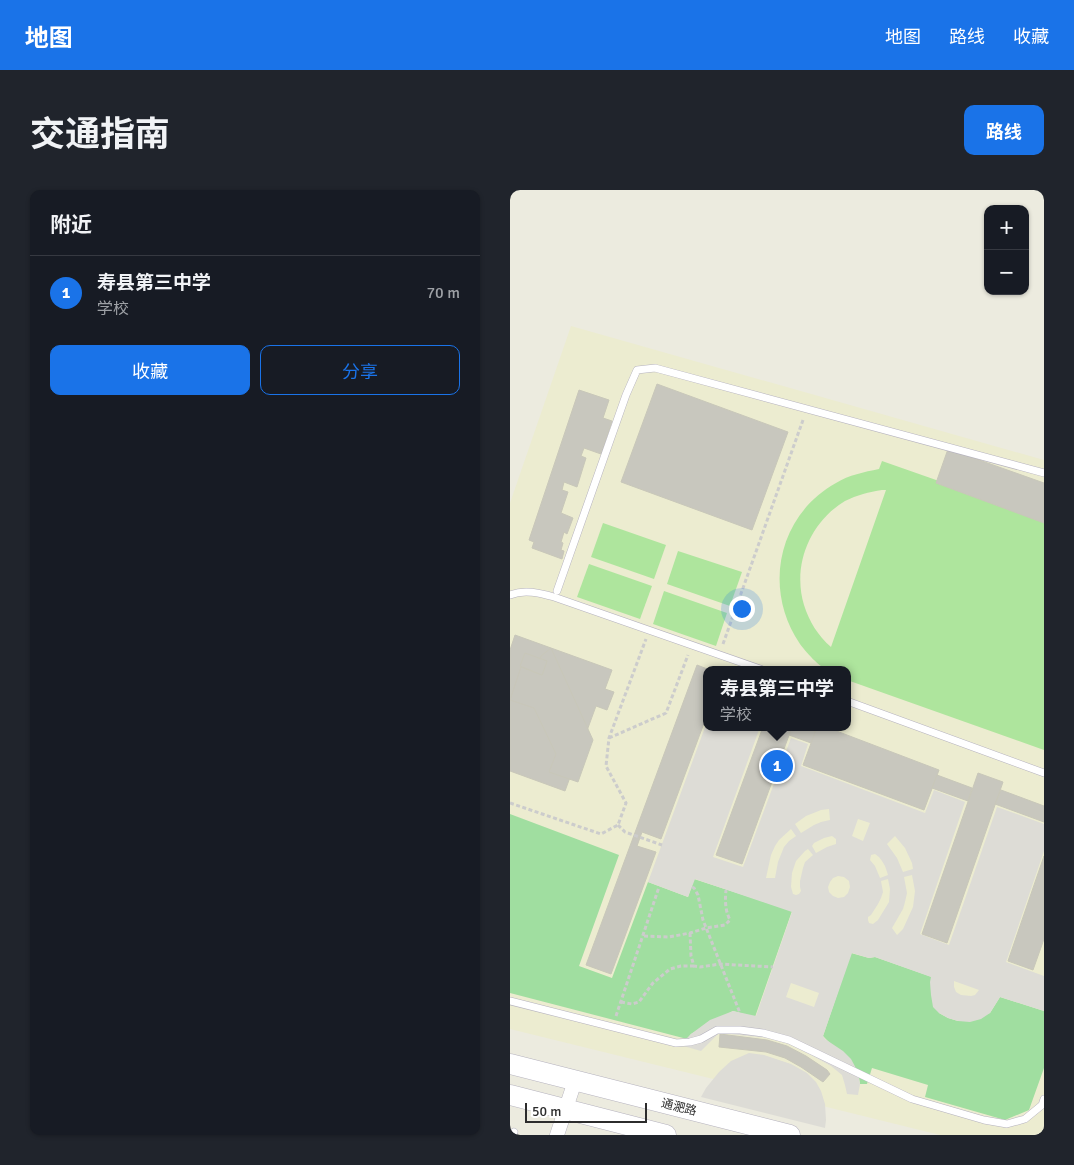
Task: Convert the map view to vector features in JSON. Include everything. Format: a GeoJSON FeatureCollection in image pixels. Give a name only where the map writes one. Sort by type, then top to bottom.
{"type":"FeatureCollection","features":[{"type":"Feature","properties":{"kind":"main road","name":"通淝路"},"geometry":{"type":"LineString","coordinates":[[510,1064],[790,1135]]}},
{"type":"Feature","properties":{"kind":"main road"},"geometry":{"type":"LineString","coordinates":[[510,1095],[666,1135]]}},
{"type":"Feature","properties":{"kind":"street"},"geometry":{"type":"LineString","coordinates":[[557,1135],[575,1081]]}},
{"type":"Feature","properties":{"kind":"lane"},"geometry":{"type":"LineString","coordinates":[[557,591],[626,395],[637,370],[655,368],[1044,473]]}},
{"type":"Feature","properties":{"kind":"lane"},"geometry":{"type":"LineString","coordinates":[[510,595],[517,592],[537,593],[554,597],[752,666]]}},
{"type":"Feature","properties":{"kind":"lane"},"geometry":{"type":"LineString","coordinates":[[851,701],[1044,773]]}},
{"type":"Feature","properties":{"kind":"lane"},"geometry":{"type":"LineString","coordinates":[[510,1002],[676,1043],[701,1039],[716,1030],[740,1030],[763,1033],[789,1040],[912,1098],[984,1120],[1007,1124],[1025,1119],[1042,1105],[1044,1098]]}},
{"type":"Feature","properties":{"kind":"path"},"geometry":{"type":"LineString","coordinates":[[719,654],[806,409]]}},
{"type":"Feature","properties":{"kind":"path"},"geometry":{"type":"LineString","coordinates":[[510,803],[601,834],[618,825],[626,803],[606,766],[609,738],[649,630]]}},
{"type":"Feature","properties":{"kind":"path"},"geometry":{"type":"LineString","coordinates":[[609,738],[666,713],[692,645]]}},
{"type":"Feature","properties":{"kind":"path"},"geometry":{"type":"LineString","coordinates":[[618,825],[625,832],[662,845]]}},
{"type":"Feature","properties":{"kind":"path"},"geometry":{"type":"LineString","coordinates":[[612,1027],[659,886]]}},
{"type":"Feature","properties":{"kind":"path"},"geometry":{"type":"LineString","coordinates":[[692,887],[698,895],[703,920],[740,1013]]}},
{"type":"Feature","properties":{"kind":"path"},"geometry":{"type":"LineString","coordinates":[[643,936],[669,937],[725,925],[730,920],[726,910],[726,890]]}},
{"type":"Feature","properties":{"kind":"path"},"geometry":{"type":"LineString","coordinates":[[690,933],[691,956],[694,966]]}},
{"type":"Feature","properties":{"kind":"path"},"geometry":{"type":"LineString","coordinates":[[621,1002],[632,1004],[639,1002],[653,982],[670,969],[681,966],[700,967],[720,964],[773,967]]}},
{"type":"Feature","properties":{"kind":"shaded area"},"geometry":{"type":"Polygon","coordinates":[[[571,326],[1044,460],[1044,1135],[940,1135],[510,1029],[510,503],[571,326]]]}},
{"type":"Feature","properties":{"kind":"shaded area"},"geometry":{"type":"Polygon","coordinates":[[[704,731],[759,731],[713,857],[743,867],[791,738],[808,744],[801,766],[925,813],[934,790],[965,802],[920,934],[949,945],[997,807],[1044,824],[1044,851],[1006,962],[1044,976],[1044,1011],[1000,997],[990,1013],[981,1019],[970,1022],[948,1018],[933,1007],[931,977],[875,957],[869,958],[852,953],[823,1036],[851,1059],[858,1072],[860,1084],[858,1095],[847,1094],[842,1075],[831,1066],[789,1043],[769,1038],[719,1033],[701,1051],[680,1045],[710,1020],[733,1011],[756,1016],[792,912],[695,879],[688,897],[648,882],[704,731]],[[829,809],[806,816],[795,824],[801,833],[814,825],[830,820],[829,809]],[[858,819],[852,836],[863,841],[870,823],[858,819]],[[791,829],[775,846],[766,878],[775,878],[778,862],[784,847],[796,836],[791,829]],[[832,836],[814,843],[812,846],[816,853],[836,844],[836,839],[832,836]],[[895,836],[887,844],[897,858],[903,872],[913,869],[905,848],[895,836]],[[808,849],[796,861],[792,873],[791,887],[793,894],[796,895],[801,891],[800,881],[805,862],[813,855],[808,849]],[[875,854],[871,855],[870,860],[880,878],[888,875],[879,857],[875,854]],[[912,875],[904,877],[907,893],[903,909],[892,928],[897,935],[903,929],[913,907],[915,891],[912,875]],[[838,876],[830,882],[829,892],[833,896],[838,898],[844,897],[848,893],[849,881],[844,877],[838,876]],[[888,879],[881,881],[883,892],[881,898],[868,917],[869,923],[873,924],[878,920],[889,902],[890,889],[888,879]],[[954,981],[956,992],[961,995],[971,996],[975,995],[979,990],[954,981]],[[791,983],[786,997],[814,1007],[819,993],[791,983]]]}},
{"type":"Feature","properties":{"kind":"shaded area"},"geometry":{"type":"Polygon","coordinates":[[[749,1053],[764,1055],[791,1064],[807,1073],[816,1082],[821,1091],[825,1104],[825,1128],[701,1097],[719,1072],[731,1061],[749,1053]]]}},
{"type":"Feature","properties":{"kind":"green space"},"geometry":{"type":"Polygon","coordinates":[[[882,461],[1044,518],[1044,750],[851,681],[851,666],[821,666],[800,644],[789,623],[782,601],[780,578],[782,556],[789,534],[800,514],[816,497],[836,483],[879,469],[882,461]],[[886,490],[854,497],[833,510],[822,520],[813,533],[802,560],[801,590],[808,617],[814,628],[831,647],[886,490]]]}},
{"type":"Feature","properties":{"kind":"green space"},"geometry":{"type":"Polygon","coordinates":[[[603,523],[666,545],[654,579],[591,557],[603,523]]]}},
{"type":"Feature","properties":{"kind":"green space"},"geometry":{"type":"Polygon","coordinates":[[[678,551],[742,572],[730,606],[667,584],[678,551]]]}},
{"type":"Feature","properties":{"kind":"green space"},"geometry":{"type":"Polygon","coordinates":[[[589,564],[652,586],[640,619],[577,597],[589,564]]]}},
{"type":"Feature","properties":{"kind":"green space"},"geometry":{"type":"Polygon","coordinates":[[[664,591],[727,613],[716,646],[653,624],[664,591]]]}},
{"type":"Feature","properties":{"kind":"green space"},"geometry":{"type":"Polygon","coordinates":[[[510,814],[619,855],[579,966],[612,978],[648,882],[688,897],[694,879],[792,911],[755,1017],[733,1011],[691,1034],[687,1039],[510,993],[510,814]]]}},
{"type":"Feature","properties":{"kind":"green space"},"geometry":{"type":"Polygon","coordinates":[[[851,953],[869,958],[875,957],[932,977],[939,1013],[948,1018],[958,1021],[990,1013],[1000,997],[1044,1011],[1044,1068],[1029,1110],[1005,1120],[925,1097],[928,1085],[872,1068],[867,1084],[860,1084],[858,1072],[823,1036],[851,953]]]}},
{"type":"Feature","properties":{"kind":"building"},"geometry":{"type":"Polygon","coordinates":[[[657,384],[788,432],[752,530],[621,482],[657,384]]]}},
{"type":"Feature","properties":{"kind":"building"},"geometry":{"type":"Polygon","coordinates":[[[579,390],[609,400],[603,418],[612,421],[601,454],[584,448],[581,456],[586,458],[577,487],[564,482],[562,490],[568,492],[561,513],[573,518],[567,534],[564,532],[561,542],[563,543],[561,550],[564,551],[562,559],[532,548],[534,542],[529,540],[579,390]]]}},
{"type":"Feature","properties":{"kind":"building"},"geometry":{"type":"Polygon","coordinates":[[[948,449],[1044,483],[1044,523],[936,483],[948,449]]]}},
{"type":"Feature","properties":{"kind":"building"},"geometry":{"type":"Polygon","coordinates":[[[515,635],[612,670],[605,689],[614,692],[607,710],[596,706],[565,791],[510,771],[510,650],[515,635]]]}},
{"type":"Feature","properties":{"kind":"building"},"geometry":{"type":"Polygon","coordinates":[[[551,648],[593,740],[578,782],[549,772],[556,754],[534,708],[510,700],[521,667],[542,675],[547,661],[540,659],[541,656],[551,648]]]}},
{"type":"Feature","properties":{"kind":"building"},"geometry":{"type":"Polygon","coordinates":[[[525,653],[547,661],[542,675],[520,666],[525,653]]]}},
{"type":"Feature","properties":{"kind":"building"},"geometry":{"type":"Polygon","coordinates":[[[697,665],[703,667],[703,726],[661,839],[642,832],[637,846],[656,852],[611,974],[586,965],[697,665]]]}},
{"type":"Feature","properties":{"kind":"building"},"geometry":{"type":"Polygon","coordinates":[[[762,731],[791,731],[742,864],[716,855],[762,731]]]}},
{"type":"Feature","properties":{"kind":"building"},"geometry":{"type":"Polygon","coordinates":[[[790,731],[816,732],[811,743],[789,735],[790,731]]]}},
{"type":"Feature","properties":{"kind":"building"},"geometry":{"type":"Polygon","coordinates":[[[816,731],[837,731],[939,770],[924,810],[803,765],[816,731]]]}},
{"type":"Feature","properties":{"kind":"building"},"geometry":{"type":"Polygon","coordinates":[[[978,773],[1003,782],[947,943],[922,934],[978,773]]]}},
{"type":"Feature","properties":{"kind":"building"},"geometry":{"type":"Polygon","coordinates":[[[937,775],[972,788],[968,801],[932,788],[937,775]]]}},
{"type":"Feature","properties":{"kind":"building"},"geometry":{"type":"Polygon","coordinates":[[[1001,790],[1044,806],[1044,822],[995,804],[1001,790]]]}},
{"type":"Feature","properties":{"kind":"building"},"geometry":{"type":"Polygon","coordinates":[[[1044,856],[1044,939],[1033,970],[1008,961],[1044,856]]]}},
{"type":"Feature","properties":{"kind":"building"},"geometry":{"type":"Polygon","coordinates":[[[720,1034],[767,1040],[787,1046],[806,1056],[830,1074],[823,1082],[785,1058],[766,1052],[719,1047],[720,1034]]]}},
{"type":"Feature","properties":{"kind":"place","name":"寿县第三中学"},"geometry":{"type":"Point","coordinates":[777,766]}}]}
